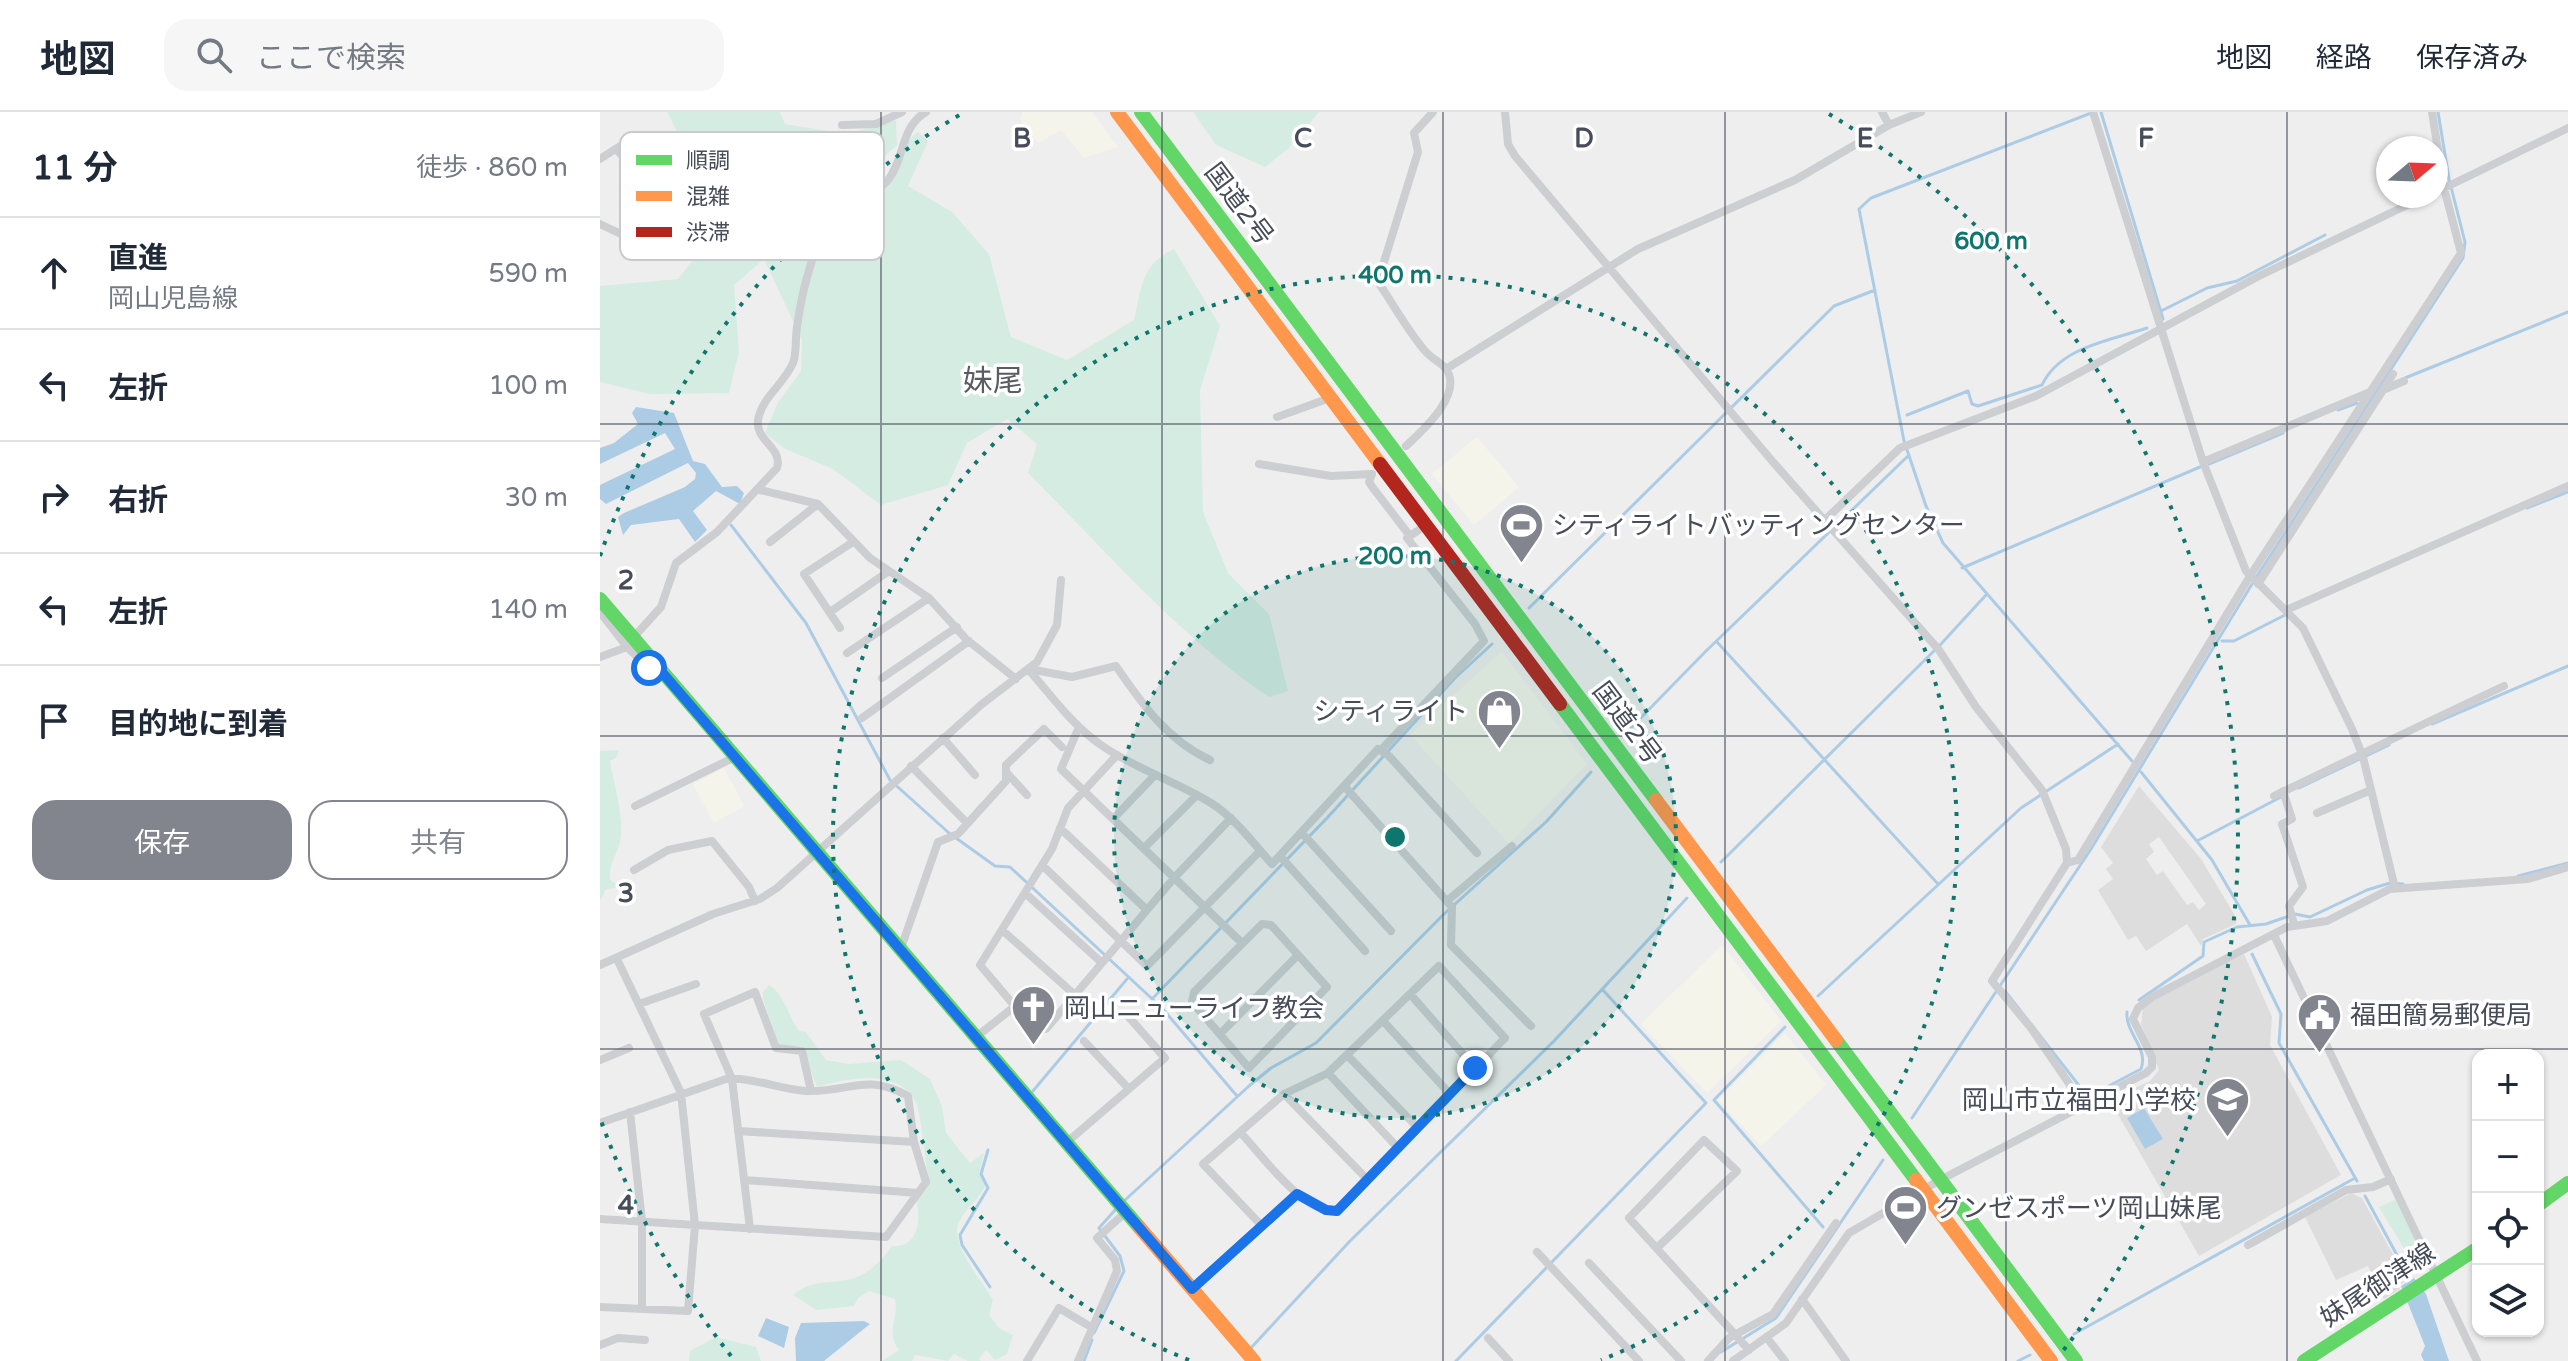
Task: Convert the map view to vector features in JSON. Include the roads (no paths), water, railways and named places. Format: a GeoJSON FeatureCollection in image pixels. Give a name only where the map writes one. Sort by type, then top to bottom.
{"type":"FeatureCollection","features":[{"type":"Feature","properties":{"kind":"main road","name":"国道2号"},"geometry":{"type":"LineString","coordinates":[[1117,112],[2051,1361]]}},
{"type":"Feature","properties":{"kind":"main road","name":"国道2号"},"geometry":{"type":"LineString","coordinates":[[1141,112],[2076,1361]]}},
{"type":"Feature","properties":{"kind":"main road"},"geometry":{"type":"LineString","coordinates":[[600,599],[630,642],[654,663],[1249,1355]]}},
{"type":"Feature","properties":{"kind":"main road"},"geometry":{"type":"LineString","coordinates":[[2544,1201],[2568,1183]]}},
{"type":"Feature","properties":{"kind":"main road","name":"妹尾御津線"},"geometry":{"type":"LineString","coordinates":[[2304,1361],[2472,1252]]}},
{"type":"Feature","properties":{"kind":"street"},"geometry":{"type":"LineString","coordinates":[[842,125],[876,124],[902,112]]}},
{"type":"Feature","properties":{"kind":"street"},"geometry":{"type":"LineString","coordinates":[[884,182],[888,180],[915,118],[926,112]]}},
{"type":"Feature","properties":{"kind":"street"},"geometry":{"type":"LineString","coordinates":[[1406,446],[1437,418],[1450,389],[1446,369],[1427,353],[1380,285],[1379,278],[1418,152],[1414,133],[1433,112]]}},
{"type":"Feature","properties":{"kind":"street"},"geometry":{"type":"LineString","coordinates":[[1505,112],[1508,144],[1515,156],[1937,648],[1976,707],[2043,793],[2066,849],[2067,863],[1993,977],[1994,988],[2031,1028],[2083,1104]]}},
{"type":"Feature","properties":{"kind":"street"},"geometry":{"type":"LineString","coordinates":[[1882,112],[1889,125]]}},
{"type":"Feature","properties":{"kind":"street"},"geometry":{"type":"LineString","coordinates":[[1446,369],[1645,246],[1795,180],[1889,125],[1921,112]]}},
{"type":"Feature","properties":{"kind":"street"},"geometry":{"type":"LineString","coordinates":[[2432,112],[2436,136]]}},
{"type":"Feature","properties":{"kind":"street"},"geometry":{"type":"LineString","coordinates":[[2094,114],[2203,462],[2250,576],[2286,610],[2313,645],[2363,757],[2394,885]]}},
{"type":"Feature","properties":{"kind":"street"},"geometry":{"type":"LineString","coordinates":[[2448,186],[2568,128]]}},
{"type":"Feature","properties":{"kind":"street"},"geometry":{"type":"LineString","coordinates":[[600,159],[620,146]]}},
{"type":"Feature","properties":{"kind":"street"},"geometry":{"type":"LineString","coordinates":[[616,149],[620,153]]}},
{"type":"Feature","properties":{"kind":"street"},"geometry":{"type":"LineString","coordinates":[[2067,863],[2078,860],[2250,576],[2461,253],[2448,199]]}},
{"type":"Feature","properties":{"kind":"street"},"geometry":{"type":"LineString","coordinates":[[1830,525],[1892,453],[2036,396],[2259,276],[2401,208]]}},
{"type":"Feature","properties":{"kind":"street"},"geometry":{"type":"LineString","coordinates":[[600,224],[620,233]]}},
{"type":"Feature","properties":{"kind":"street"},"geometry":{"type":"LineString","coordinates":[[600,657],[630,642],[661,607],[676,563],[717,532],[760,490],[779,462],[773,448],[758,431],[761,408],[793,363],[803,292],[815,260]]}},
{"type":"Feature","properties":{"kind":"street"},"geometry":{"type":"LineString","coordinates":[[2258,584],[2393,374]]}},
{"type":"Feature","properties":{"kind":"street"},"geometry":{"type":"LineString","coordinates":[[2383,390],[2404,381]]}},
{"type":"Feature","properties":{"kind":"street"},"geometry":{"type":"LineString","coordinates":[[2203,462],[2370,392]]}},
{"type":"Feature","properties":{"kind":"street"},"geometry":{"type":"LineString","coordinates":[[1277,417],[1331,398]]}},
{"type":"Feature","properties":{"kind":"street"},"geometry":{"type":"LineString","coordinates":[[1259,464],[1331,476],[1372,474],[1369,482],[1410,536]]}},
{"type":"Feature","properties":{"kind":"street"},"geometry":{"type":"LineString","coordinates":[[2286,610],[2568,486]]}},
{"type":"Feature","properties":{"kind":"street"},"geometry":{"type":"LineString","coordinates":[[760,490],[818,504],[853,542],[929,598],[969,641],[1016,679]]}},
{"type":"Feature","properties":{"kind":"street"},"geometry":{"type":"LineString","coordinates":[[770,542],[818,504]]}},
{"type":"Feature","properties":{"kind":"street"},"geometry":{"type":"LineString","coordinates":[[1028,669],[1079,727],[1117,755],[1197,795],[1231,818],[1272,864],[1283,859],[1349,792],[1484,641],[1475,624],[1407,538],[1426,525]]}},
{"type":"Feature","properties":{"kind":"street"},"geometry":{"type":"LineString","coordinates":[[840,628],[804,574],[853,542]]}},
{"type":"Feature","properties":{"kind":"street"},"geometry":{"type":"LineString","coordinates":[[830,612],[889,571]]}},
{"type":"Feature","properties":{"kind":"street"},"geometry":{"type":"LineString","coordinates":[[600,966],[699,920],[755,901],[777,888],[943,738],[1028,669],[1051,642],[1057,625],[1061,580]]}},
{"type":"Feature","properties":{"kind":"street"},"geometry":{"type":"LineString","coordinates":[[847,653],[929,598]]}},
{"type":"Feature","properties":{"kind":"street"},"geometry":{"type":"LineString","coordinates":[[600,612],[630,642]]}},
{"type":"Feature","properties":{"kind":"street"},"geometry":{"type":"LineString","coordinates":[[1475,624],[1491,612]]}},
{"type":"Feature","properties":{"kind":"street"},"geometry":{"type":"LineString","coordinates":[[882,678],[957,627]]}},
{"type":"Feature","properties":{"kind":"street"},"geometry":{"type":"LineString","coordinates":[[862,718],[969,641]]}},
{"type":"Feature","properties":{"kind":"street"},"geometry":{"type":"LineString","coordinates":[[1028,669],[1072,677],[1116,666],[1147,712],[1191,751],[1210,760]]}},
{"type":"Feature","properties":{"kind":"street"},"geometry":{"type":"LineString","coordinates":[[2292,918],[2289,906],[2303,887],[2282,824],[2292,819],[2282,794],[2363,757],[2421,722],[2450,714],[2504,686]]}},
{"type":"Feature","properties":{"kind":"street"},"geometry":{"type":"LineString","coordinates":[[1079,727],[1061,769],[1242,943]]}},
{"type":"Feature","properties":{"kind":"street"},"geometry":{"type":"LineString","coordinates":[[900,949],[938,842],[954,837],[1006,781],[1006,765],[1044,729],[1062,747]]}},
{"type":"Feature","properties":{"kind":"street"},"geometry":{"type":"LineString","coordinates":[[943,738],[975,775]]}},
{"type":"Feature","properties":{"kind":"street"},"geometry":{"type":"LineString","coordinates":[[1384,753],[1477,853]]}},
{"type":"Feature","properties":{"kind":"street"},"geometry":{"type":"LineString","coordinates":[[1117,755],[1068,808],[1042,865],[980,965],[1034,1029],[1046,1029],[1146,909],[1231,818]]}},
{"type":"Feature","properties":{"kind":"street"},"geometry":{"type":"LineString","coordinates":[[635,806],[735,757]]}},
{"type":"Feature","properties":{"kind":"street"},"geometry":{"type":"LineString","coordinates":[[911,766],[967,823]]}},
{"type":"Feature","properties":{"kind":"street"},"geometry":{"type":"LineString","coordinates":[[1006,772],[1027,795]]}},
{"type":"Feature","properties":{"kind":"street"},"geometry":{"type":"LineString","coordinates":[[1113,819],[1154,776]]}},
{"type":"Feature","properties":{"kind":"street"},"geometry":{"type":"LineString","coordinates":[[2317,813],[2371,790]]}},
{"type":"Feature","properties":{"kind":"street"},"geometry":{"type":"LineString","coordinates":[[1349,792],[1448,902],[1452,915],[1451,945],[1531,1026]]}},
{"type":"Feature","properties":{"kind":"street"},"geometry":{"type":"LineString","coordinates":[[1144,848],[1197,795]]}},
{"type":"Feature","properties":{"kind":"street"},"geometry":{"type":"LineString","coordinates":[[1060,828],[1146,909]]}},
{"type":"Feature","properties":{"kind":"street"},"geometry":{"type":"LineString","coordinates":[[1305,836],[1391,931]]}},
{"type":"Feature","properties":{"kind":"street"},"geometry":{"type":"LineString","coordinates":[[634,870],[649,858],[668,850],[712,841],[749,887],[755,901]]}},
{"type":"Feature","properties":{"kind":"street"},"geometry":{"type":"LineString","coordinates":[[1448,902],[1512,846]]}},
{"type":"Feature","properties":{"kind":"street"},"geometry":{"type":"LineString","coordinates":[[1042,865],[1147,966],[1260,851]]}},
{"type":"Feature","properties":{"kind":"street"},"geometry":{"type":"LineString","coordinates":[[1283,859],[1365,951]]}},
{"type":"Feature","properties":{"kind":"street"},"geometry":{"type":"LineString","coordinates":[[1733,1361],[1786,1323],[1794,1298],[1837,1231],[1863,1224],[2152,1067],[2152,1057],[2133,1019],[2138,1008],[2174,985],[2274,935],[2292,918],[2327,921],[2394,885],[2528,879],[2568,867]]}},
{"type":"Feature","properties":{"kind":"street"},"geometry":{"type":"LineString","coordinates":[[1028,888],[1105,960]]}},
{"type":"Feature","properties":{"kind":"street"},"geometry":{"type":"LineString","coordinates":[[1262,924],[1271,925],[1327,987],[1249,1068],[1192,1002],[1194,992],[1242,943],[1262,924]]}},
{"type":"Feature","properties":{"kind":"street"},"geometry":{"type":"LineString","coordinates":[[1002,930],[1075,995]]}},
{"type":"Feature","properties":{"kind":"street"},"geometry":{"type":"LineString","coordinates":[[2274,935],[2477,1361]]}},
{"type":"Feature","properties":{"kind":"street"},"geometry":{"type":"LineString","coordinates":[[1220,1034],[1298,955]]}},
{"type":"Feature","properties":{"kind":"street"},"geometry":{"type":"LineString","coordinates":[[600,1307],[688,1311],[695,1225],[681,1093],[617,959]]}},
{"type":"Feature","properties":{"kind":"street"},"geometry":{"type":"LineString","coordinates":[[1240,1132],[1297,1194],[1326,1210],[1337,1211],[1505,1038],[1439,966],[1328,1073],[1284,1094],[1240,1132],[1203,1164],[1262,1226]]}},
{"type":"Feature","properties":{"kind":"street"},"geometry":{"type":"LineString","coordinates":[[639,1004],[696,984]]}},
{"type":"Feature","properties":{"kind":"street"},"geometry":{"type":"LineString","coordinates":[[750,1229],[732,1079],[704,1014],[755,992],[776,1048],[802,1051],[811,1091]]}},
{"type":"Feature","properties":{"kind":"street"},"geometry":{"type":"LineString","coordinates":[[1411,995],[1475,1068]]}},
{"type":"Feature","properties":{"kind":"street"},"geometry":{"type":"LineString","coordinates":[[976,1037],[1014,1007]]}},
{"type":"Feature","properties":{"kind":"street"},"geometry":{"type":"LineString","coordinates":[[1066,1143],[1165,1058],[1127,1015]]}},
{"type":"Feature","properties":{"kind":"street"},"geometry":{"type":"LineString","coordinates":[[1384,1022],[1450,1094]]}},
{"type":"Feature","properties":{"kind":"street"},"geometry":{"type":"LineString","coordinates":[[1084,1041],[1129,1089]]}},
{"type":"Feature","properties":{"kind":"street"},"geometry":{"type":"LineString","coordinates":[[600,1060],[629,1048]]}},
{"type":"Feature","properties":{"kind":"street"},"geometry":{"type":"LineString","coordinates":[[1347,1055],[1418,1128]]}},
{"type":"Feature","properties":{"kind":"street"},"geometry":{"type":"LineString","coordinates":[[1328,1073],[1398,1148]]}},
{"type":"Feature","properties":{"kind":"street"},"geometry":{"type":"LineString","coordinates":[[600,1123],[681,1093],[732,1079],[811,1091],[885,1083],[908,1096],[914,1142],[926,1182],[886,1237],[600,1219]]}},
{"type":"Feature","properties":{"kind":"street"},"geometry":{"type":"LineString","coordinates":[[1284,1094],[1367,1179]]}},
{"type":"Feature","properties":{"kind":"street"},"geometry":{"type":"LineString","coordinates":[[630,1112],[642,1221],[642,1309]]}},
{"type":"Feature","properties":{"kind":"street"},"geometry":{"type":"LineString","coordinates":[[738,1131],[914,1142]]}},
{"type":"Feature","properties":{"kind":"street"},"geometry":{"type":"LineString","coordinates":[[1657,1248],[1737,1171],[1704,1140],[1629,1218],[1749,1350]]}},
{"type":"Feature","properties":{"kind":"street"},"geometry":{"type":"LineString","coordinates":[[2248,1245],[2346,1190],[2373,1187],[2391,1179]]}},
{"type":"Feature","properties":{"kind":"street"},"geometry":{"type":"LineString","coordinates":[[744,1180],[918,1193]]}},
{"type":"Feature","properties":{"kind":"street"},"geometry":{"type":"LineString","coordinates":[[1192,1289],[1297,1194]]}},
{"type":"Feature","properties":{"kind":"street"},"geometry":{"type":"LineString","coordinates":[[1078,1361],[1117,1271],[1115,1260],[1097,1238],[1121,1207]]}},
{"type":"Feature","properties":{"kind":"street"},"geometry":{"type":"LineString","coordinates":[[1708,1361],[1716,1348],[1738,1337],[1794,1298],[1837,1231]]}},
{"type":"Feature","properties":{"kind":"street"},"geometry":{"type":"LineString","coordinates":[[1537,1252],[1639,1361]]}},
{"type":"Feature","properties":{"kind":"street"},"geometry":{"type":"LineString","coordinates":[[1589,1263],[1681,1361]]}},
{"type":"Feature","properties":{"kind":"street"},"geometry":{"type":"LineString","coordinates":[[1794,1298],[1846,1361]]}},
{"type":"Feature","properties":{"kind":"street"},"geometry":{"type":"LineString","coordinates":[[1027,1361],[1059,1308],[1091,1327]]}},
{"type":"Feature","properties":{"kind":"street"},"geometry":{"type":"LineString","coordinates":[[600,1345],[618,1338],[645,1340]]}},
{"type":"Feature","properties":{"kind":"street"},"geometry":{"type":"LineString","coordinates":[[1488,1338],[1509,1361]]}},
{"type":"Feature","properties":{"kind":"street"},"geometry":{"type":"LineString","coordinates":[[1767,1338],[1785,1361]]}},
{"type":"Feature","properties":{"kind":"water"},"geometry":{"type":"Polygon","coordinates":[[[636,407],[674,413],[693,461],[705,464],[722,487],[737,486],[744,493],[740,504],[716,491],[693,511],[707,530],[695,542],[679,519],[631,525],[623,535],[618,517],[685,487],[695,479],[696,473],[688,463],[606,504],[600,499],[600,485],[675,449],[665,433],[600,464],[600,448],[614,443],[638,424],[632,413],[636,407]]]}},
{"type":"Feature","properties":{"kind":"water"},"geometry":{"type":"Polygon","coordinates":[[[2144,1108],[2163,1139],[2145,1149],[2127,1118],[2144,1108]]]}},
{"type":"Feature","properties":{"kind":"water"},"geometry":{"type":"Polygon","coordinates":[[[2414,1278],[2426,1294],[2449,1361],[2424,1361],[2421,1355],[2425,1346],[2401,1286],[2414,1278]]]}},
{"type":"Feature","properties":{"kind":"water"},"geometry":{"type":"Polygon","coordinates":[[[766,1318],[789,1327],[784,1348],[758,1336],[766,1318]]]}},
{"type":"Feature","properties":{"kind":"water"},"geometry":{"type":"Polygon","coordinates":[[[864,1321],[870,1324],[824,1361],[796,1361],[795,1338],[801,1323],[864,1321]]]}},
{"type":"Feature","properties":{"kind":"waterway"},"geometry":{"type":"LineString","coordinates":[[2101,112],[2163,319]]}},
{"type":"Feature","properties":{"kind":"waterway"},"geometry":{"type":"LineString","coordinates":[[2257,576],[2463,258],[2465,242],[2449,179],[2438,112]]}},
{"type":"Feature","properties":{"kind":"waterway"},"geometry":{"type":"LineString","coordinates":[[2091,113],[1871,198],[1859,209],[1904,441],[1926,506],[1943,543],[2132,761]]}},
{"type":"Feature","properties":{"kind":"waterway"},"geometry":{"type":"LineString","coordinates":[[2161,311],[2207,288],[2237,281],[2325,235]]}},
{"type":"Feature","properties":{"kind":"waterway"},"geometry":{"type":"LineString","coordinates":[[1529,608],[1834,306],[1875,290]]}},
{"type":"Feature","properties":{"kind":"waterway"},"geometry":{"type":"LineString","coordinates":[[2405,378],[2568,312]]}},
{"type":"Feature","properties":{"kind":"waterway"},"geometry":{"type":"LineString","coordinates":[[1907,415],[1968,391],[1972,404],[1978,406],[2042,385],[2050,372],[2073,354],[2147,328]]}},
{"type":"Feature","properties":{"kind":"waterway"},"geometry":{"type":"LineString","coordinates":[[2338,410],[2357,403]]}},
{"type":"Feature","properties":{"kind":"waterway"},"geometry":{"type":"LineString","coordinates":[[2209,464],[2283,433]]}},
{"type":"Feature","properties":{"kind":"waterway"},"geometry":{"type":"LineString","coordinates":[[1623,736],[1706,651],[1909,455]]}},
{"type":"Feature","properties":{"kind":"waterway"},"geometry":{"type":"LineString","coordinates":[[1962,568],[2200,467]]}},
{"type":"Feature","properties":{"kind":"waterway"},"geometry":{"type":"LineString","coordinates":[[2527,508],[2568,492]]}},
{"type":"Feature","properties":{"kind":"waterway"},"geometry":{"type":"LineString","coordinates":[[731,525],[806,623],[890,780],[949,833],[995,866],[1010,867],[1162,1008],[1237,1096]]}},
{"type":"Feature","properties":{"kind":"waterway"},"geometry":{"type":"LineString","coordinates":[[1912,1118],[2091,849],[2252,584]]}},
{"type":"Feature","properties":{"kind":"waterway"},"geometry":{"type":"LineString","coordinates":[[1721,862],[1941,644],[1986,595]]}},
{"type":"Feature","properties":{"kind":"waterway"},"geometry":{"type":"LineString","coordinates":[[2222,641],[2234,641],[2285,615]]}},
{"type":"Feature","properties":{"kind":"waterway"},"geometry":{"type":"LineString","coordinates":[[1717,642],[1938,884]]}},
{"type":"Feature","properties":{"kind":"waterway"},"geometry":{"type":"LineString","coordinates":[[1152,999],[1327,818],[1455,678],[1492,644]]}},
{"type":"Feature","properties":{"kind":"waterway"},"geometry":{"type":"LineString","coordinates":[[2432,724],[2568,666]]}},
{"type":"Feature","properties":{"kind":"waterway"},"geometry":{"type":"LineString","coordinates":[[1818,996],[2021,808],[2118,744]]}},
{"type":"Feature","properties":{"kind":"waterway"},"geometry":{"type":"LineString","coordinates":[[2299,788],[2389,745]]}},
{"type":"Feature","properties":{"kind":"waterway"},"geometry":{"type":"LineString","coordinates":[[1124,1201],[1249,1086],[1271,1068],[1316,1043],[1444,914],[1546,822],[1591,772]]}},
{"type":"Feature","properties":{"kind":"waterway"},"geometry":{"type":"LineString","coordinates":[[2141,772],[2212,860],[2250,925]]}},
{"type":"Feature","properties":{"kind":"waterway"},"geometry":{"type":"LineString","coordinates":[[2197,841],[2281,797]]}},
{"type":"Feature","properties":{"kind":"waterway"},"geometry":{"type":"LineString","coordinates":[[2518,876],[2568,863]]}},
{"type":"Feature","properties":{"kind":"waterway"},"geometry":{"type":"LineString","coordinates":[[2139,1000],[2203,956],[2204,942],[2237,927],[2266,924],[2295,914],[2310,917],[2367,890],[2390,883],[2403,884]]}},
{"type":"Feature","properties":{"kind":"waterway"},"geometry":{"type":"LineString","coordinates":[[1250,1349],[1350,1241],[1554,1041],[1687,898]]}},
{"type":"Feature","properties":{"kind":"waterway"},"geometry":{"type":"LineString","coordinates":[[2252,954],[2281,1014],[2279,1043],[2357,1181]]}},
{"type":"Feature","properties":{"kind":"waterway"},"geometry":{"type":"LineString","coordinates":[[1033,1091],[1127,979]]}},
{"type":"Feature","properties":{"kind":"waterway"},"geometry":{"type":"LineString","coordinates":[[1456,1361],[1706,1103],[1602,989]]}},
{"type":"Feature","properties":{"kind":"waterway"},"geometry":{"type":"LineString","coordinates":[[2005,991],[2088,1097],[2141,1069],[2142,1054],[2129,1027],[2127,1012]]}},
{"type":"Feature","properties":{"kind":"waterway"},"geometry":{"type":"LineString","coordinates":[[1785,1027],[1714,1100],[1823,1227]]}},
{"type":"Feature","properties":{"kind":"waterway"},"geometry":{"type":"LineString","coordinates":[[988,1150],[981,1174],[988,1188],[960,1235],[962,1245],[990,1287]]}},
{"type":"Feature","properties":{"kind":"waterway"},"geometry":{"type":"LineString","coordinates":[[1721,1352],[1776,1318],[1883,1160]]}},
{"type":"Feature","properties":{"kind":"waterway"},"geometry":{"type":"LineString","coordinates":[[2074,1334],[2355,1178]]}},
{"type":"Feature","properties":{"kind":"waterway"},"geometry":{"type":"LineString","coordinates":[[2365,1196],[2411,1281]]}},
{"type":"Feature","properties":{"kind":"waterway"},"geometry":{"type":"LineString","coordinates":[[1094,1333],[1124,1271],[1120,1256],[1099,1228],[1116,1209]]}},
{"type":"Feature","properties":{"kind":"waterway"},"geometry":{"type":"LineString","coordinates":[[1084,1361],[1092,1340]]}},
{"type":"Feature","properties":{"kind":"waterway"},"geometry":{"type":"LineString","coordinates":[[2018,1361],[2030,1355]]}},
{"type":"Feature","properties":{"kind":"place","name":"シティライトバッティングセンター"},"geometry":{"type":"Point","coordinates":[1521,564]}},
{"type":"Feature","properties":{"kind":"place","name":"シティライト"},"geometry":{"type":"Point","coordinates":[1499,750]}},
{"type":"Feature","properties":{"kind":"place","name":"岡山ニューライフ教会"},"geometry":{"type":"Point","coordinates":[1033,1047]}},
{"type":"Feature","properties":{"kind":"place","name":"福田簡易郵便局"},"geometry":{"type":"Point","coordinates":[2319,1054]}},
{"type":"Feature","properties":{"kind":"place","name":"岡山市立福田小学校"},"geometry":{"type":"Point","coordinates":[2227,1139]}},
{"type":"Feature","properties":{"kind":"place","name":"グンゼスポーツ岡山妹尾"},"geometry":{"type":"Point","coordinates":[1905,1247]}},
{"type":"Feature","properties":{"kind":"district","name":"妹尾"},"geometry":{"type":"Point","coordinates":[993,381]}}]}
